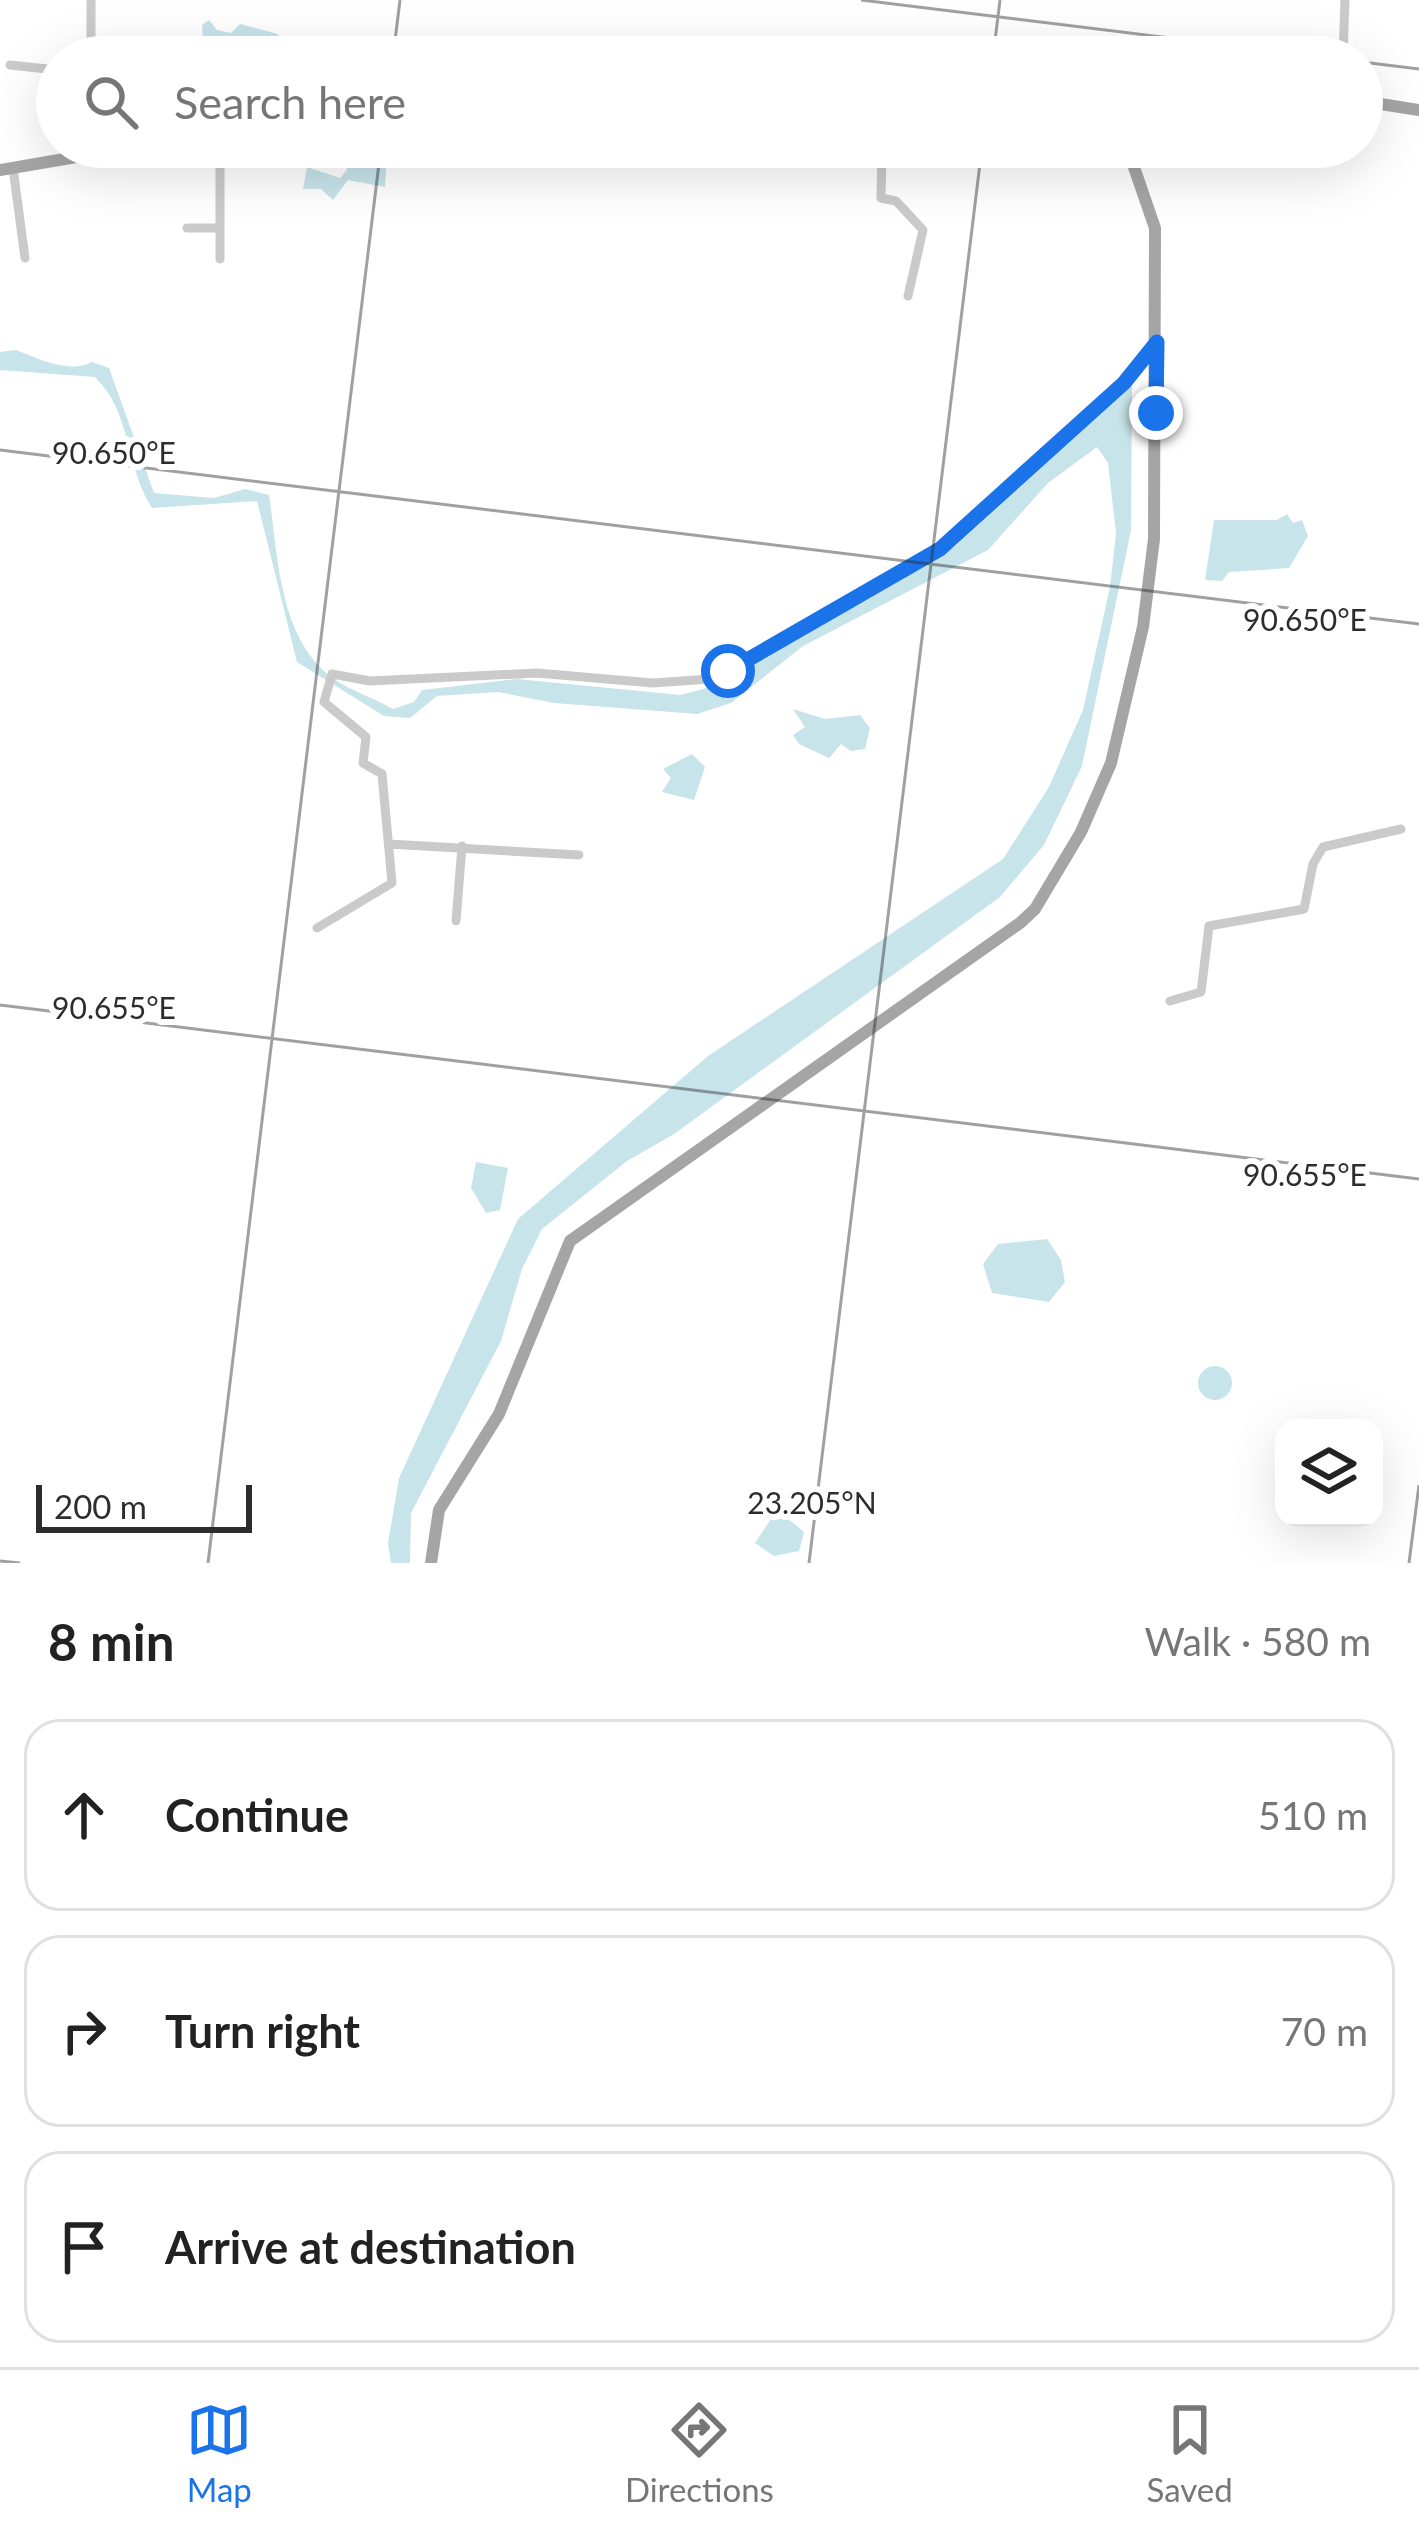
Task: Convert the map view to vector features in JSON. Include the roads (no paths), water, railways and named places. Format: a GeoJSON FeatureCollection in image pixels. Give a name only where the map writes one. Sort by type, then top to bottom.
{"type":"FeatureCollection","features":[{"type":"Feature","properties":{"kind":"main road"},"geometry":{"type":"LineString","coordinates":[[1383,104],[1419,110]]}},
{"type":"Feature","properties":{"kind":"main road"},"geometry":{"type":"LineString","coordinates":[[431,1563],[439,1510],[499,1414],[570,1241],[1035,909],[1081,832],[1111,763],[1143,626],[1154,539],[1155,228],[1134,168]]}},
{"type":"Feature","properties":{"kind":"street"},"geometry":{"type":"LineString","coordinates":[[91,0],[91,36]]}},
{"type":"Feature","properties":{"kind":"street"},"geometry":{"type":"LineString","coordinates":[[1343,36],[1345,0]]}},
{"type":"Feature","properties":{"kind":"street"},"geometry":{"type":"LineString","coordinates":[[10,65],[36,68]]}},
{"type":"Feature","properties":{"kind":"street"},"geometry":{"type":"LineString","coordinates":[[220,168],[220,259]]}},
{"type":"Feature","properties":{"kind":"street"},"geometry":{"type":"LineString","coordinates":[[882,168],[881,198],[896,201],[922,230],[908,296]]}},
{"type":"Feature","properties":{"kind":"street"},"geometry":{"type":"LineString","coordinates":[[7,169],[25,258]]}},
{"type":"Feature","properties":{"kind":"street"},"geometry":{"type":"LineString","coordinates":[[187,228],[220,228]]}},
{"type":"Feature","properties":{"kind":"street"},"geometry":{"type":"LineString","coordinates":[[316,928],[392,883],[382,774],[363,763],[366,737],[324,702],[332,674],[370,681],[537,673],[653,682],[710,680],[940,549],[1124,383],[1157,342]]}},
{"type":"Feature","properties":{"kind":"street"},"geometry":{"type":"LineString","coordinates":[[1170,1001],[1202,992],[1209,926],[1304,909],[1313,864],[1323,847],[1401,829]]}},
{"type":"Feature","properties":{"kind":"street"},"geometry":{"type":"LineString","coordinates":[[389,844],[579,855]]}},
{"type":"Feature","properties":{"kind":"street"},"geometry":{"type":"LineString","coordinates":[[456,921],[462,846]]}},
{"type":"Feature","properties":{"kind":"water"},"geometry":{"type":"Polygon","coordinates":[[[209,20],[217,30],[231,33],[240,24],[278,36],[203,36],[202,25],[209,20]]]}},
{"type":"Feature","properties":{"kind":"water"},"geometry":{"type":"Polygon","coordinates":[[[307,168],[340,178],[347,170],[386,168],[385,187],[348,180],[333,200],[321,189],[303,189],[307,168]]]}},
{"type":"Feature","properties":{"kind":"water"},"geometry":{"type":"Polygon","coordinates":[[[16,350],[64,366],[92,362],[109,368],[154,493],[214,498],[245,489],[269,495],[284,595],[302,642],[334,679],[393,709],[414,702],[422,690],[517,679],[680,695],[718,685],[954,547],[1132,386],[1131,530],[1082,766],[1044,845],[1000,897],[674,1134],[627,1161],[542,1229],[522,1269],[501,1341],[411,1513],[410,1563],[391,1563],[388,1543],[399,1478],[518,1219],[708,1056],[1003,859],[1049,787],[1083,710],[1110,587],[1116,533],[1108,463],[1097,447],[1048,483],[988,550],[803,646],[731,703],[697,714],[554,703],[498,692],[437,696],[410,718],[384,716],[297,662],[257,501],[152,508],[116,407],[95,377],[0,370],[0,352],[16,350]]]}},
{"type":"Feature","properties":{"kind":"water"},"geometry":{"type":"Polygon","coordinates":[[[1287,514],[1293,523],[1302,520],[1308,536],[1289,568],[1229,572],[1222,581],[1205,580],[1214,520],[1277,520],[1287,514]]]}},
{"type":"Feature","properties":{"kind":"water"},"geometry":{"type":"Polygon","coordinates":[[[793,709],[825,719],[860,715],[870,728],[865,749],[851,751],[841,744],[829,758],[799,744],[793,735],[805,727],[793,709]]]}},
{"type":"Feature","properties":{"kind":"water"},"geometry":{"type":"Polygon","coordinates":[[[692,754],[705,767],[694,800],[662,792],[671,778],[663,769],[692,754]]]}},
{"type":"Feature","properties":{"kind":"water"},"geometry":{"type":"Polygon","coordinates":[[[476,1162],[508,1168],[500,1210],[486,1213],[471,1188],[476,1162]]]}},
{"type":"Feature","properties":{"kind":"water"},"geometry":{"type":"Polygon","coordinates":[[[1047,1239],[1061,1260],[1065,1282],[1049,1302],[992,1293],[983,1264],[998,1244],[1047,1239]]]}},
{"type":"Feature","properties":{"kind":"water"},"geometry":{"type":"Polygon","coordinates":[[[1215,1366],[1227,1371],[1232,1383],[1227,1395],[1215,1400],[1203,1395],[1198,1383],[1203,1371],[1215,1366]]]}},
{"type":"Feature","properties":{"kind":"water"},"geometry":{"type":"Polygon","coordinates":[[[787,1518],[804,1532],[799,1551],[774,1556],[755,1543],[771,1519],[787,1518]]]}}]}
